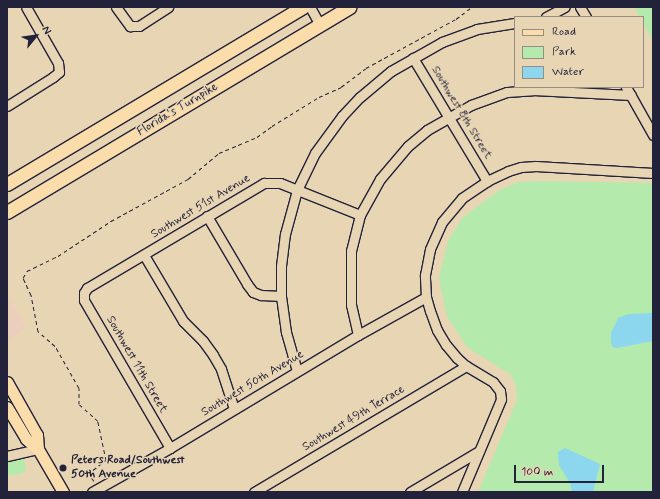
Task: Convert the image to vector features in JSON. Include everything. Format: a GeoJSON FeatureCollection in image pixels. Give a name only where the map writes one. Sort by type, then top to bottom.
{"type":"FeatureCollection","features":[{"type":"Feature","properties":{"kind":"highway","name":"Florida's Turnpike"},"geometry":{"type":"LineString","coordinates":[[7,184],[303,7]]}},
{"type":"Feature","properties":{"kind":"highway","name":"Florida's Turnpike"},"geometry":{"type":"LineString","coordinates":[[7,212],[350,7]]}},
{"type":"Feature","properties":{"kind":"main road"},"geometry":{"type":"LineString","coordinates":[[7,382],[37,435],[38,449]]}},
{"type":"Feature","properties":{"kind":"main road"},"geometry":{"type":"LineString","coordinates":[[7,407],[26,439],[38,449],[60,491]]}},
{"type":"Feature","properties":{"kind":"street"},"geometry":{"type":"LineString","coordinates":[[7,106],[59,72],[58,62],[26,7]]}},
{"type":"Feature","properties":{"kind":"street"},"geometry":{"type":"LineString","coordinates":[[116,7],[130,26],[138,26],[168,7]]}},
{"type":"Feature","properties":{"kind":"street"},"geometry":{"type":"LineString","coordinates":[[310,7],[320,25]]}},
{"type":"Feature","properties":{"kind":"street"},"geometry":{"type":"LineString","coordinates":[[548,16],[565,7]]}},
{"type":"Feature","properties":{"kind":"street"},"geometry":{"type":"LineString","coordinates":[[580,7],[585,16]]}},
{"type":"Feature","properties":{"kind":"street"},"geometry":{"type":"LineString","coordinates":[[297,371],[286,332],[281,296],[281,266],[285,234],[297,190],[315,153],[342,116],[378,81],[413,58],[442,42],[477,29],[514,23]]}},
{"type":"Feature","properties":{"kind":"street","name":"Southwest 8th Street"},"geometry":{"type":"LineString","coordinates":[[413,58],[487,181]]}},
{"type":"Feature","properties":{"kind":"street"},"geometry":{"type":"LineString","coordinates":[[358,335],[351,305],[350,267],[351,251],[360,215],[380,179],[397,157],[428,130],[449,117],[486,98],[507,92],[533,90],[629,91],[653,134]]}},
{"type":"Feature","properties":{"kind":"street"},"geometry":{"type":"LineString","coordinates":[[462,492],[500,399],[500,391],[492,382],[466,366],[446,345],[437,330],[426,297],[425,275],[430,249],[442,222],[462,198],[487,181],[508,171],[521,167],[536,166],[653,173]]}},
{"type":"Feature","properties":{"kind":"street","name":"Southwest 51st Avenue"},"geometry":{"type":"LineString","coordinates":[[84,293],[87,288],[264,183],[280,183],[360,215]]}},
{"type":"Feature","properties":{"kind":"street"},"geometry":{"type":"LineString","coordinates":[[208,216],[253,292],[261,295],[281,296]]}},
{"type":"Feature","properties":{"kind":"street"},"geometry":{"type":"LineString","coordinates":[[144,255],[183,321],[203,341],[213,355],[221,369],[234,409]]}},
{"type":"Feature","properties":{"kind":"street","name":"Southwest 11th Street"},"geometry":{"type":"LineString","coordinates":[[84,293],[84,300],[170,448]]}},
{"type":"Feature","properties":{"kind":"street","name":"Southwest 50th Avenue"},"geometry":{"type":"LineString","coordinates":[[92,492],[170,448],[358,335],[426,297]]}},
{"type":"Feature","properties":{"kind":"street","name":"Southwest 49th Terrace"},"geometry":{"type":"LineString","coordinates":[[254,492],[466,366]]}},
{"type":"Feature","properties":{"kind":"street"},"geometry":{"type":"LineString","coordinates":[[7,456],[38,449]]}},
{"type":"Feature","properties":{"kind":"street"},"geometry":{"type":"LineString","coordinates":[[410,492],[479,451]]}},
{"type":"Feature","properties":{"kind":"shaded area"},"geometry":{"type":"Polygon","coordinates":[[[7,294],[26,328],[9,340],[7,335],[7,294]]]}},
{"type":"Feature","properties":{"kind":"green space"},"geometry":{"type":"Polygon","coordinates":[[[634,7],[653,7],[653,41],[644,25],[644,16],[639,16],[634,7]]]}},
{"type":"Feature","properties":{"kind":"green space"},"geometry":{"type":"Polygon","coordinates":[[[518,182],[653,183],[653,492],[478,492],[517,400],[516,386],[511,375],[467,347],[447,316],[439,278],[448,241],[462,218],[498,191],[518,182]]]}},
{"type":"Feature","properties":{"kind":"green space"},"geometry":{"type":"Polygon","coordinates":[[[24,458],[26,472],[7,476],[7,460],[24,458]]]}},
{"type":"Feature","properties":{"kind":"water"},"geometry":{"type":"Polygon","coordinates":[[[653,313],[653,341],[617,348],[613,347],[611,343],[611,333],[618,318],[629,314],[653,313]]]}},
{"type":"Feature","properties":{"kind":"water"},"geometry":{"type":"Polygon","coordinates":[[[565,448],[600,464],[593,492],[572,492],[570,483],[559,465],[558,452],[565,448]]]}},
{"type":"Feature","properties":{"kind":"place","name":"Peters Road/Southwest 50th Avenue"},"geometry":{"type":"Point","coordinates":[63,468]}}]}
